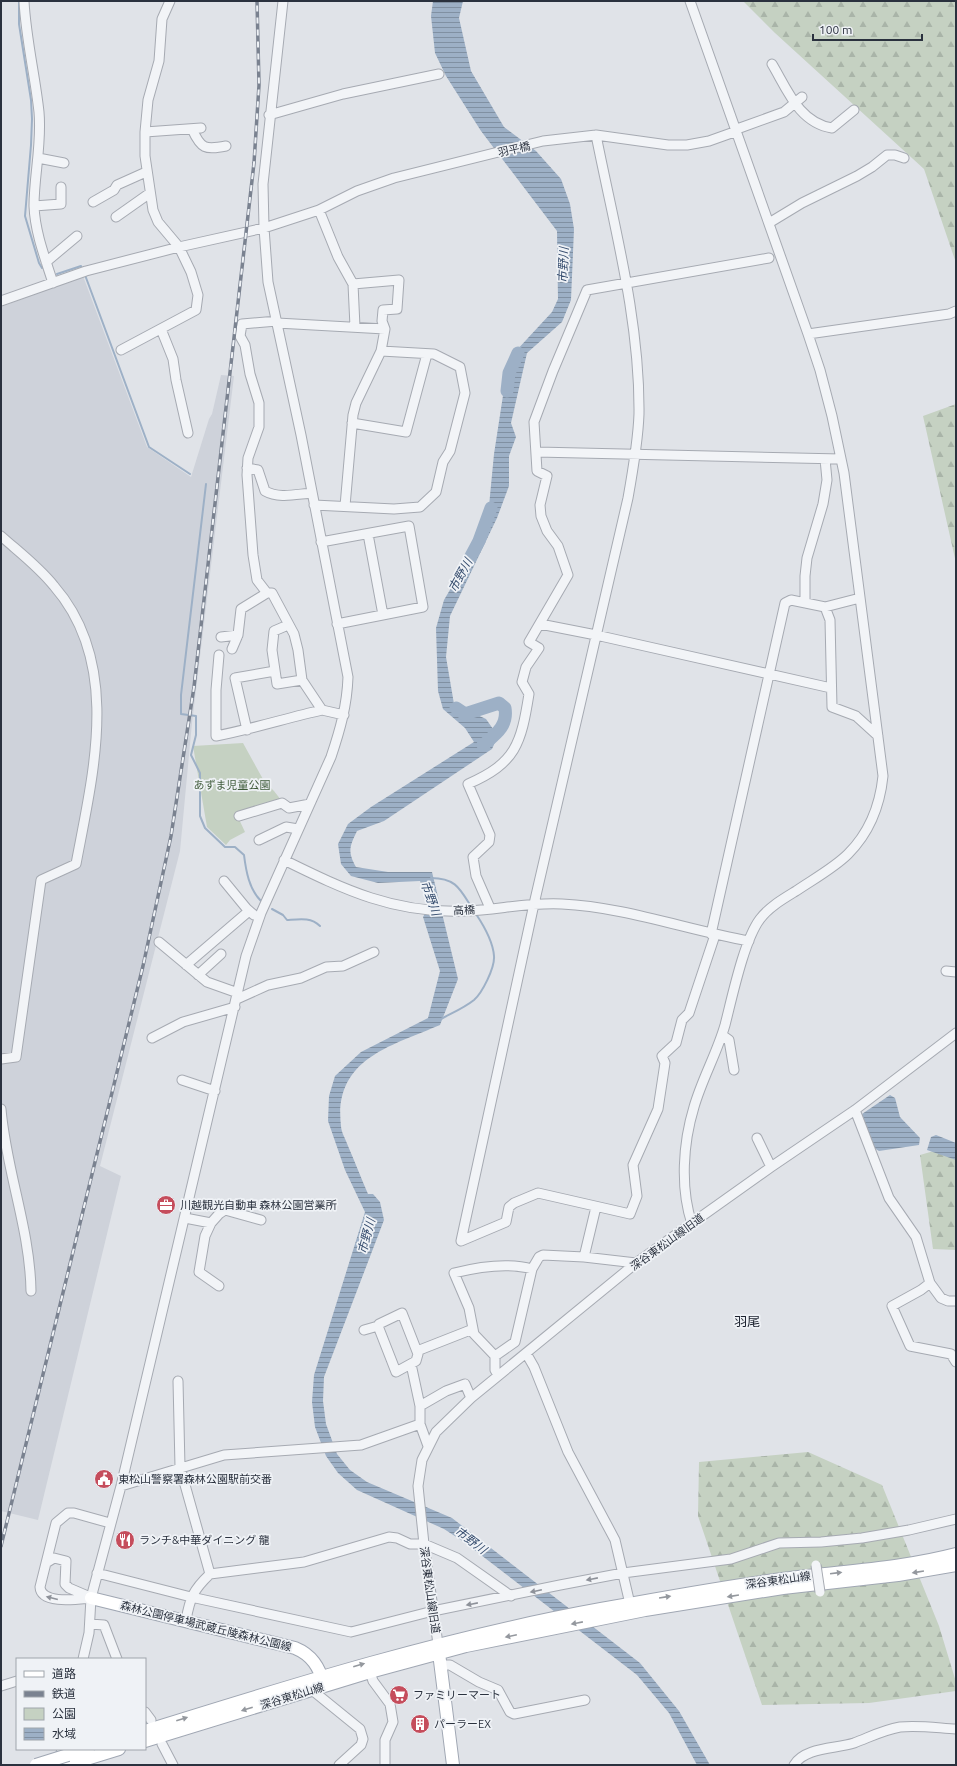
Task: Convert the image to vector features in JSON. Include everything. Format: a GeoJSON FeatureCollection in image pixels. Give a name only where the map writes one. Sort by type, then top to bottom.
{"type":"FeatureCollection","features":[{"type":"Feature","properties":{"kind":"main road","name":"深谷東松山線"},"geometry":{"type":"LineString","coordinates":[[602,1614],[630,1604],[783,1579],[896,1565],[956,1554]]}},
{"type":"Feature","properties":{"kind":"main road","name":"深谷東松山線"},"geometry":{"type":"LineString","coordinates":[[148,1726],[323,1681],[438,1648],[547,1624],[602,1614],[645,1610],[783,1588],[898,1576],[956,1565]]}},
{"type":"Feature","properties":{"kind":"main road","name":"森林公園停車場武蔵丘陵森林公園線"},"geometry":{"type":"LineString","coordinates":[[91,1598],[186,1620],[295,1648],[305,1652],[312,1658],[323,1681]]}},
{"type":"Feature","properties":{"kind":"main road","name":"深谷東松山線"},"geometry":{"type":"LineString","coordinates":[[146,1741],[312,1690],[323,1681],[370,1672],[438,1648]]}},
{"type":"Feature","properties":{"kind":"main road"},"geometry":{"type":"LineString","coordinates":[[438,1648],[453,1765]]}},
{"type":"Feature","properties":{"kind":"main road"},"geometry":{"type":"LineString","coordinates":[[36,1765],[85,1750]]}},
{"type":"Feature","properties":{"kind":"main road"},"geometry":{"type":"LineString","coordinates":[[66,1756],[111,1750]]}},
{"type":"Feature","properties":{"kind":"street"},"geometry":{"type":"LineString","coordinates":[[24,1],[26,33],[39,113],[38,158],[34,206],[36,227],[52,282]]}},
{"type":"Feature","properties":{"kind":"street"},"geometry":{"type":"LineString","coordinates":[[121,350],[196,310],[198,295],[191,272],[179,247],[158,222],[152,210],[146,172],[144,132],[148,100],[159,61],[162,19],[170,1]]}},
{"type":"Feature","properties":{"kind":"street"},"geometry":{"type":"LineString","coordinates":[[81,1658],[90,1624],[91,1598],[121,1486],[237,1000],[246,956],[259,918],[331,757],[344,715],[347,698],[348,677],[322,542],[268,282],[264,228],[263,184],[269,115],[283,1]]}},
{"type":"Feature","properties":{"kind":"street"},"geometry":{"type":"LineString","coordinates":[[690,1],[737,130],[820,370],[841,459],[883,776],[878,803],[868,829],[847,855],[775,905],[760,919],[749,941],[722,1035],[694,1107],[689,1127],[685,1186],[687,1210],[692,1224]]}},
{"type":"Feature","properties":{"kind":"street"},"geometry":{"type":"LineString","coordinates":[[772,64],[799,100],[806,117],[814,123],[823,127],[832,128],[854,110]]}},
{"type":"Feature","properties":{"kind":"street"},"geometry":{"type":"LineString","coordinates":[[269,115],[343,94],[439,74]]}},
{"type":"Feature","properties":{"kind":"street","name":"羽平橋"},"geometry":{"type":"LineString","coordinates":[[1,301],[84,272],[179,247],[264,228],[319,210],[357,191],[394,178],[538,143],[573,137],[596,135],[668,145],[687,145],[737,130],[778,115],[799,100]]}},
{"type":"Feature","properties":{"kind":"street"},"geometry":{"type":"LineString","coordinates":[[144,132],[196,128],[198,142],[205,147],[212,148],[226,146]]}},
{"type":"Feature","properties":{"kind":"street"},"geometry":{"type":"LineString","coordinates":[[596,135],[626,283],[635,341],[639,415],[636,454],[628,498],[534,904],[461,1241],[506,1222],[508,1207],[538,1193],[630,1214],[637,1196],[633,1165],[658,1109],[665,1063],[662,1056],[676,1043],[682,1020],[689,1013],[713,934],[769,674],[786,603],[791,600],[825,607],[860,598]]}},
{"type":"Feature","properties":{"kind":"street"},"geometry":{"type":"LineString","coordinates":[[769,224],[802,203],[857,176],[872,167],[886,155],[895,155],[904,158]]}},
{"type":"Feature","properties":{"kind":"street"},"geometry":{"type":"LineString","coordinates":[[38,158],[64,163]]}},
{"type":"Feature","properties":{"kind":"street"},"geometry":{"type":"LineString","coordinates":[[93,202],[114,190],[117,185],[146,172]]}},
{"type":"Feature","properties":{"kind":"street"},"geometry":{"type":"LineString","coordinates":[[34,206],[61,204],[61,187]]}},
{"type":"Feature","properties":{"kind":"street"},"geometry":{"type":"LineString","coordinates":[[116,217],[150,194]]}},
{"type":"Feature","properties":{"kind":"street"},"geometry":{"type":"LineString","coordinates":[[319,210],[338,257],[353,284],[355,327]]}},
{"type":"Feature","properties":{"kind":"street"},"geometry":{"type":"LineString","coordinates":[[46,262],[77,236]]}},
{"type":"Feature","properties":{"kind":"street"},"geometry":{"type":"LineString","coordinates":[[490,908],[476,876],[473,857],[489,842],[490,835],[468,784],[492,773],[507,760],[516,747],[529,694],[522,682],[526,667],[539,648],[529,642],[568,575],[558,546],[547,531],[541,516],[540,505],[547,476],[537,471],[534,422],[553,370],[587,290],[769,258]]}},
{"type":"Feature","properties":{"kind":"street"},"geometry":{"type":"LineString","coordinates":[[344,506],[352,423],[356,403],[381,351],[385,329],[382,321],[382,310],[397,310],[399,280],[353,284]]}},
{"type":"Feature","properties":{"kind":"street"},"geometry":{"type":"LineString","coordinates":[[808,334],[948,314],[956,311]]}},
{"type":"Feature","properties":{"kind":"street"},"geometry":{"type":"LineString","coordinates":[[266,593],[256,580],[247,468],[248,458],[259,427],[259,403],[250,374],[245,344],[240,336],[242,324],[277,322],[385,329]]}},
{"type":"Feature","properties":{"kind":"street"},"geometry":{"type":"LineString","coordinates":[[161,329],[173,359],[176,380],[188,433]]}},
{"type":"Feature","properties":{"kind":"street"},"geometry":{"type":"LineString","coordinates":[[314,505],[394,509],[420,507],[436,492],[443,462],[450,451],[465,393],[460,367],[434,354],[381,351]]}},
{"type":"Feature","properties":{"kind":"street"},"geometry":{"type":"LineString","coordinates":[[352,423],[406,432],[427,354]]}},
{"type":"Feature","properties":{"kind":"street"},"geometry":{"type":"LineString","coordinates":[[537,452],[841,459]]}},
{"type":"Feature","properties":{"kind":"street"},"geometry":{"type":"LineString","coordinates":[[805,603],[807,558],[823,504],[827,480],[825,459]]}},
{"type":"Feature","properties":{"kind":"street"},"geometry":{"type":"LineString","coordinates":[[247,468],[258,470],[265,491],[270,494],[284,495],[312,493]]}},
{"type":"Feature","properties":{"kind":"street"},"geometry":{"type":"LineString","coordinates":[[322,542],[409,526],[412,541],[423,607],[337,624]]}},
{"type":"Feature","properties":{"kind":"street"},"geometry":{"type":"LineString","coordinates":[[368,534],[382,615]]}},
{"type":"Feature","properties":{"kind":"street"},"geometry":{"type":"LineString","coordinates":[[1,536],[55,586],[77,619],[87,640],[94,670],[98,709],[95,764],[76,864],[41,880],[16,1057],[1,1059]]}},
{"type":"Feature","properties":{"kind":"street"},"geometry":{"type":"LineString","coordinates":[[232,649],[238,635],[241,609],[266,593],[272,593],[294,634],[302,680],[322,710]]}},
{"type":"Feature","properties":{"kind":"street"},"geometry":{"type":"LineString","coordinates":[[825,607],[830,620],[832,707],[856,716],[878,736]]}},
{"type":"Feature","properties":{"kind":"street"},"geometry":{"type":"LineString","coordinates":[[540,624],[596,635],[831,688]]}},
{"type":"Feature","properties":{"kind":"street"},"geometry":{"type":"LineString","coordinates":[[288,625],[274,631],[272,650],[277,684],[302,680]]}},
{"type":"Feature","properties":{"kind":"street"},"geometry":{"type":"LineString","coordinates":[[221,637],[238,635]]}},
{"type":"Feature","properties":{"kind":"street"},"geometry":{"type":"LineString","coordinates":[[220,655],[216,690],[216,736],[247,730],[289,717],[322,710],[344,715]]}},
{"type":"Feature","properties":{"kind":"street"},"geometry":{"type":"LineString","coordinates":[[247,730],[235,678],[275,671]]}},
{"type":"Feature","properties":{"kind":"street"},"geometry":{"type":"LineString","coordinates":[[239,816],[282,803],[289,808],[310,804]]}},
{"type":"Feature","properties":{"kind":"street"},"geometry":{"type":"LineString","coordinates":[[259,840],[286,827],[298,829]]}},
{"type":"Feature","properties":{"kind":"street","name":"高橋"},"geometry":{"type":"LineString","coordinates":[[284,860],[340,888],[370,898],[414,909],[466,911],[534,904],[583,906],[749,941]]}},
{"type":"Feature","properties":{"kind":"street"},"geometry":{"type":"LineString","coordinates":[[224,881],[249,911],[259,918]]}},
{"type":"Feature","properties":{"kind":"street"},"geometry":{"type":"LineString","coordinates":[[186,965],[249,911]]}},
{"type":"Feature","properties":{"kind":"street"},"geometry":{"type":"LineString","coordinates":[[159,942],[207,982],[237,1000]]}},
{"type":"Feature","properties":{"kind":"street"},"geometry":{"type":"LineString","coordinates":[[152,1038],[183,1022],[237,1000],[268,985],[301,978],[326,967],[344,966],[374,952]]}},
{"type":"Feature","properties":{"kind":"street"},"geometry":{"type":"LineString","coordinates":[[198,975],[221,954]]}},
{"type":"Feature","properties":{"kind":"street"},"geometry":{"type":"LineString","coordinates":[[946,971],[956,972]]}},
{"type":"Feature","properties":{"kind":"street","name":"深谷東松山線旧道"},"geometry":{"type":"LineString","coordinates":[[438,1648],[423,1540],[418,1486],[420,1467],[428,1446],[436,1432],[471,1398],[498,1375],[636,1263],[771,1166],[855,1110],[956,1033]]}},
{"type":"Feature","properties":{"kind":"street"},"geometry":{"type":"LineString","coordinates":[[722,1035],[729,1040],[734,1070]]}},
{"type":"Feature","properties":{"kind":"street"},"geometry":{"type":"LineString","coordinates":[[182,1080],[215,1091]]}},
{"type":"Feature","properties":{"kind":"street"},"geometry":{"type":"LineString","coordinates":[[1,1109],[3,1135],[27,1244],[31,1291]]}},
{"type":"Feature","properties":{"kind":"street"},"geometry":{"type":"LineString","coordinates":[[855,1110],[889,1198],[916,1238],[930,1283],[941,1298],[948,1301],[956,1301]]}},
{"type":"Feature","properties":{"kind":"street"},"geometry":{"type":"LineString","coordinates":[[758,1138],[771,1166]]}},
{"type":"Feature","properties":{"kind":"street"},"geometry":{"type":"LineString","coordinates":[[584,1257],[596,1207]]}},
{"type":"Feature","properties":{"kind":"street"},"geometry":{"type":"LineString","coordinates":[[219,1286],[199,1272],[205,1236],[211,1223],[225,1210],[261,1220]]}},
{"type":"Feature","properties":{"kind":"street"},"geometry":{"type":"LineString","coordinates":[[185,1218],[211,1223]]}},
{"type":"Feature","properties":{"kind":"street"},"geometry":{"type":"LineString","coordinates":[[495,1356],[515,1342],[532,1268],[539,1257],[543,1255],[584,1257],[636,1263]]}},
{"type":"Feature","properties":{"kind":"street"},"geometry":{"type":"LineString","coordinates":[[498,1375],[495,1370],[495,1356],[481,1343],[473,1329],[469,1308],[454,1273],[471,1268],[491,1266],[516,1266],[532,1268]]}},
{"type":"Feature","properties":{"kind":"street"},"geometry":{"type":"LineString","coordinates":[[930,1283],[922,1290],[892,1306],[910,1346],[951,1354],[956,1362]]}},
{"type":"Feature","properties":{"kind":"street"},"geometry":{"type":"LineString","coordinates":[[364,1330],[378,1326],[379,1324],[402,1313],[417,1351],[416,1361],[396,1372],[378,1326]]}},
{"type":"Feature","properties":{"kind":"street"},"geometry":{"type":"LineString","coordinates":[[417,1351],[473,1329]]}},
{"type":"Feature","properties":{"kind":"street"},"geometry":{"type":"LineString","coordinates":[[515,1342],[534,1367],[568,1452],[604,1516],[615,1540],[630,1604]]}},
{"type":"Feature","properties":{"kind":"street"},"geometry":{"type":"LineString","coordinates":[[411,1364],[420,1406],[420,1424],[428,1446]]}},
{"type":"Feature","properties":{"kind":"street"},"geometry":{"type":"LineString","coordinates":[[178,1381],[180,1467],[210,1574]]}},
{"type":"Feature","properties":{"kind":"street"},"geometry":{"type":"LineString","coordinates":[[420,1406],[446,1391],[465,1384],[471,1398]]}},
{"type":"Feature","properties":{"kind":"street"},"geometry":{"type":"LineString","coordinates":[[121,1486],[224,1455],[361,1445],[420,1424]]}},
{"type":"Feature","properties":{"kind":"street"},"geometry":{"type":"LineString","coordinates":[[91,1598],[60,1600],[42,1594],[40,1587],[50,1557],[56,1523],[68,1513],[74,1513],[110,1523]]}},
{"type":"Feature","properties":{"kind":"street"},"geometry":{"type":"LineString","coordinates":[[97,1573],[191,1597],[352,1632],[433,1611],[560,1585],[623,1573],[731,1559],[779,1542],[821,1542],[862,1538],[909,1530],[956,1519]]}},
{"type":"Feature","properties":{"kind":"street"},"geometry":{"type":"LineString","coordinates":[[186,1620],[191,1597],[201,1582],[210,1574],[304,1562],[389,1537],[397,1538],[410,1544],[423,1540],[457,1558],[511,1596]]}},
{"type":"Feature","properties":{"kind":"street"},"geometry":{"type":"LineString","coordinates":[[50,1557],[63,1560],[67,1563],[64,1578],[67,1587],[91,1598]]}},
{"type":"Feature","properties":{"kind":"street"},"geometry":{"type":"LineString","coordinates":[[816,1565],[820,1592]]}},
{"type":"Feature","properties":{"kind":"street"},"geometry":{"type":"LineString","coordinates":[[90,1624],[104,1625],[117,1658]]}},
{"type":"Feature","properties":{"kind":"street"},"geometry":{"type":"LineString","coordinates":[[440,1665],[450,1665],[479,1682],[498,1690],[510,1712],[514,1714],[585,1700]]}},
{"type":"Feature","properties":{"kind":"street"},"geometry":{"type":"LineString","coordinates":[[370,1672],[373,1681],[390,1704],[393,1722],[384,1740],[385,1765]]}},
{"type":"Feature","properties":{"kind":"street"},"geometry":{"type":"LineString","coordinates":[[1,1686],[16,1681]]}},
{"type":"Feature","properties":{"kind":"street"},"geometry":{"type":"LineString","coordinates":[[312,1690],[360,1729],[363,1739],[361,1745],[339,1765]]}},
{"type":"Feature","properties":{"kind":"street"},"geometry":{"type":"LineString","coordinates":[[794,1765],[797,1760],[810,1753],[853,1743],[878,1732],[901,1727],[956,1729]]}},
{"type":"Feature","properties":{"kind":"street"},"geometry":{"type":"LineString","coordinates":[[162,1744],[172,1765]]}},
{"type":"Feature","properties":{"kind":"street"},"geometry":{"type":"LineString","coordinates":[[58,1765],[66,1756]]}},
{"type":"Feature","properties":{"kind":"shaded area"},"geometry":{"type":"Polygon","coordinates":[[[83,276],[147,447],[191,477],[209,419],[212,414],[221,375],[234,376],[192,723],[180,851],[100,1166],[121,1176],[38,1520],[1,1511],[1,307],[83,276]]]}},
{"type":"Feature","properties":{"kind":"green space"},"geometry":{"type":"Polygon","coordinates":[[[743,1],[956,1],[956,263],[924,169],[775,33],[743,1]]]}},
{"type":"Feature","properties":{"kind":"green space"},"geometry":{"type":"Polygon","coordinates":[[[956,404],[956,563],[923,416],[956,404]]]}},
{"type":"Feature","properties":{"kind":"green space","name":"あずま児童公園"},"geometry":{"type":"Polygon","coordinates":[[[243,743],[264,781],[281,800],[237,815],[245,832],[230,840],[226,845],[207,827],[193,746],[243,743]]]}},
{"type":"Feature","properties":{"kind":"green space"},"geometry":{"type":"Polygon","coordinates":[[[944,1148],[956,1151],[956,1250],[933,1249],[920,1155],[944,1148]]]}},
{"type":"Feature","properties":{"kind":"green space"},"geometry":{"type":"Polygon","coordinates":[[[808,1452],[882,1485],[939,1626],[956,1682],[956,1691],[869,1703],[762,1705],[698,1516],[699,1462],[808,1452]]]}},
{"type":"Feature","properties":{"kind":"water"},"geometry":{"type":"Polygon","coordinates":[[[433,1],[463,1],[459,18],[471,71],[504,127],[536,151],[561,179],[570,204],[574,229],[571,300],[562,322],[527,353],[511,423],[516,437],[509,456],[509,486],[497,518],[450,616],[446,657],[454,704],[486,719],[498,736],[492,749],[384,821],[357,831],[350,849],[351,857],[356,867],[388,872],[432,872],[458,979],[440,1025],[403,1040],[369,1058],[356,1070],[346,1085],[341,1103],[342,1131],[368,1194],[373,1194],[380,1202],[384,1220],[324,1377],[323,1401],[326,1424],[337,1454],[350,1470],[367,1482],[452,1518],[640,1663],[679,1711],[710,1765],[697,1765],[669,1713],[637,1675],[464,1542],[444,1529],[357,1490],[338,1473],[326,1456],[315,1427],[312,1402],[314,1375],[365,1212],[345,1170],[328,1121],[329,1096],[335,1076],[361,1052],[428,1018],[440,971],[423,917],[430,904],[420,881],[378,883],[351,876],[341,864],[338,844],[348,824],[371,807],[474,742],[465,728],[443,709],[438,691],[436,628],[444,600],[482,535],[489,506],[494,454],[504,389],[515,352],[552,312],[558,299],[557,231],[481,131],[446,76],[435,53],[431,16],[433,1]]]}},
{"type":"Feature","properties":{"kind":"water"},"geometry":{"type":"Polygon","coordinates":[[[890,1095],[895,1098],[900,1117],[920,1138],[919,1145],[879,1151],[874,1148],[862,1114],[890,1095]]]}},
{"type":"Feature","properties":{"kind":"water"},"geometry":{"type":"Polygon","coordinates":[[[936,1135],[956,1143],[956,1160],[927,1150],[931,1137],[936,1135]]]}},
{"type":"Feature","properties":{"kind":"waterway"},"geometry":{"type":"LineString","coordinates":[[19,1],[19,24],[31,100],[32,119],[25,216],[39,263],[42,268]]}},
{"type":"Feature","properties":{"kind":"waterway"},"geometry":{"type":"LineString","coordinates":[[57,274],[81,266],[82,269]]}},
{"type":"Feature","properties":{"kind":"waterway"},"geometry":{"type":"LineString","coordinates":[[85,275],[149,447],[190,474]]}},
{"type":"Feature","properties":{"kind":"waterway","name":"市野川"},"geometry":{"type":"LineString","coordinates":[[507,391],[509,373],[518,353]]}},
{"type":"Feature","properties":{"kind":"waterway"},"geometry":{"type":"LineString","coordinates":[[206,484],[181,695],[181,714],[196,716],[196,735],[191,755],[200,773],[200,816],[205,828],[225,847],[235,847],[244,855],[251,885],[261,901]]}},
{"type":"Feature","properties":{"kind":"waterway","name":"市野川"},"geometry":{"type":"LineString","coordinates":[[470,558],[479,541],[491,508]]}},
{"type":"Feature","properties":{"kind":"waterway","name":"市野川"},"geometry":{"type":"LineString","coordinates":[[456,708],[465,714],[499,703],[505,708],[505,720],[503,725],[483,745]]}},
{"type":"Feature","properties":{"kind":"waterway"},"geometry":{"type":"LineString","coordinates":[[431,878],[452,882],[460,890],[472,908]]}},
{"type":"Feature","properties":{"kind":"waterway"},"geometry":{"type":"LineString","coordinates":[[272,909],[283,915],[287,920],[309,920],[320,926]]}},
{"type":"Feature","properties":{"kind":"waterway"},"geometry":{"type":"LineString","coordinates":[[441,1019],[474,1000],[484,986],[490,973],[494,961],[492,945],[476,914]]}},
{"type":"Feature","properties":{"kind":"railway"},"geometry":{"type":"LineString","coordinates":[[1,1546],[143,966],[171,836],[194,687],[254,163],[259,85],[257,1]]}},
{"type":"Feature","properties":{"kind":"place","name":"川越観光自動車 森林公園営業所"},"geometry":{"type":"Point","coordinates":[166,1205]}},
{"type":"Feature","properties":{"kind":"place","name":"東松山警察署森林公園駅前交番"},"geometry":{"type":"Point","coordinates":[104,1479]}},
{"type":"Feature","properties":{"kind":"place","name":"ランチ&中華ダイニング 龍"},"geometry":{"type":"Point","coordinates":[125,1540]}},
{"type":"Feature","properties":{"kind":"place","name":"ファミリーマート"},"geometry":{"type":"Point","coordinates":[399,1695]}},
{"type":"Feature","properties":{"kind":"place","name":"パーラーEX"},"geometry":{"type":"Point","coordinates":[420,1724]}},
{"type":"Feature","properties":{"kind":"district","name":"羽尾"},"geometry":{"type":"Point","coordinates":[747,1321]}}]}
